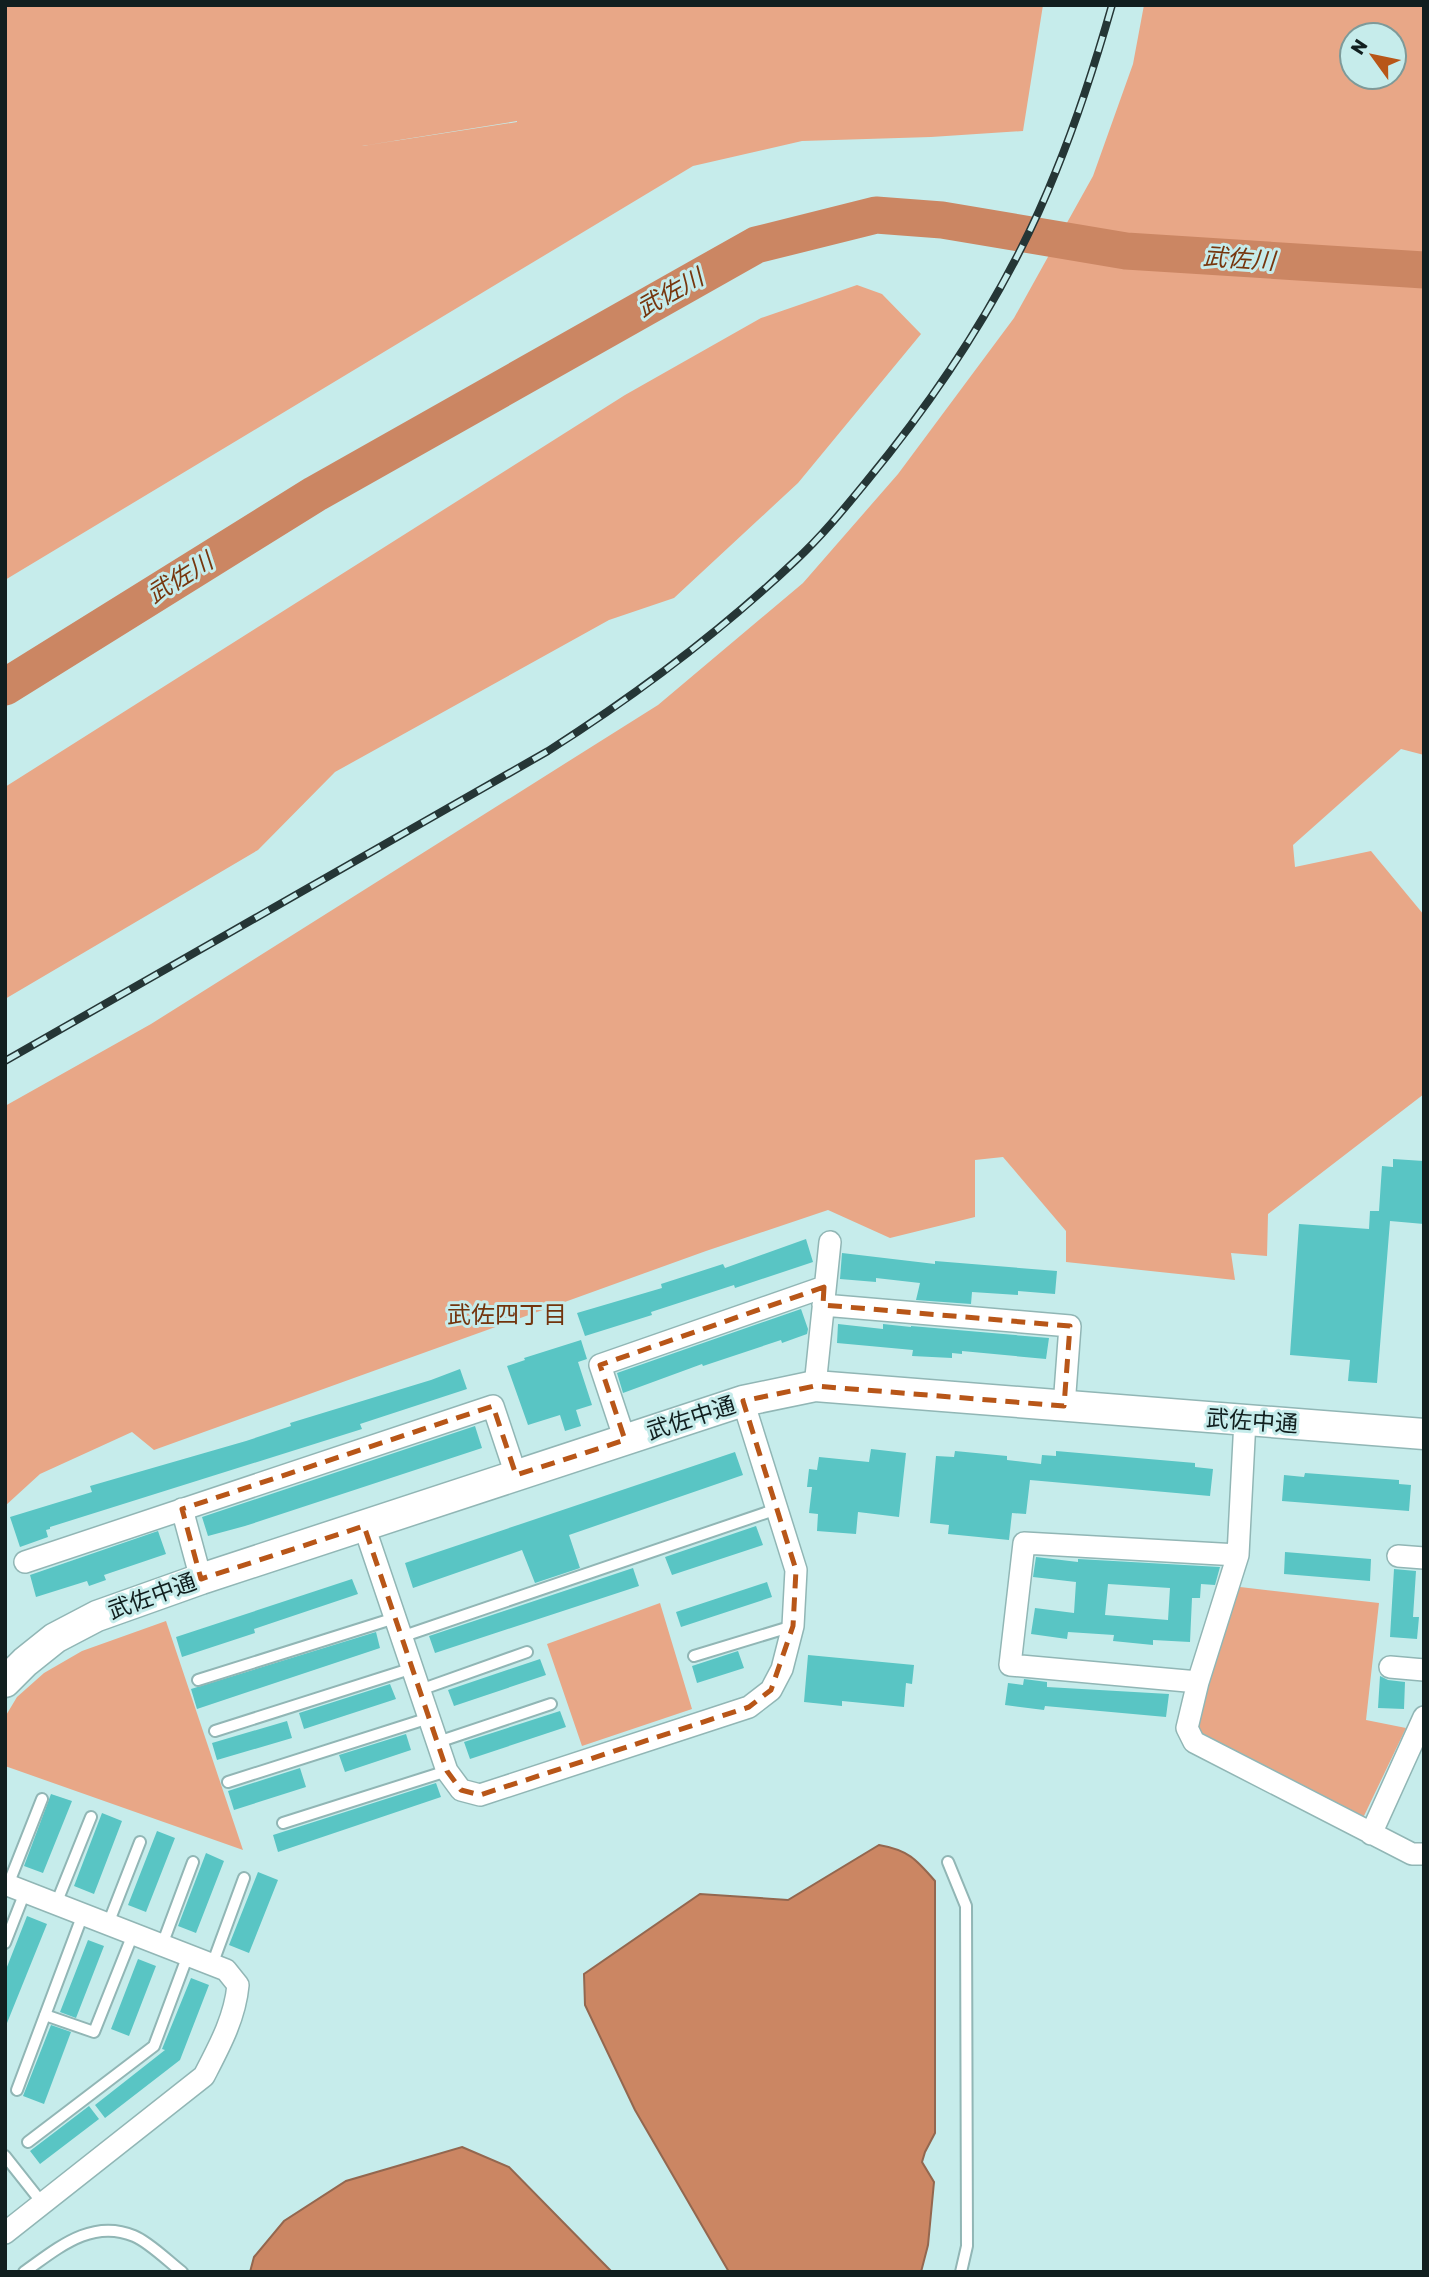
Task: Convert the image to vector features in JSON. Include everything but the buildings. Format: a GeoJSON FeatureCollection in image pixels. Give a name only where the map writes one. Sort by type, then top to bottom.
{"type":"FeatureCollection","features":[{"type":"Feature","properties":{"kind":"street"},"geometry":{"type":"LineString","coordinates":[[815,1386],[830,1242]]}},
{"type":"Feature","properties":{"kind":"street"},"geometry":{"type":"LineString","coordinates":[[625,1440],[600,1366],[824,1296],[1070,1326],[1064,1406]]}},
{"type":"Feature","properties":{"kind":"street","name":"武佐中通"},"geometry":{"type":"LineString","coordinates":[[5,1682],[55,1637],[97,1616],[201,1579],[743,1401],[815,1386],[1424,1434]]}},
{"type":"Feature","properties":{"kind":"street"},"geometry":{"type":"LineString","coordinates":[[363,1526],[447,1771],[461,1790],[480,1795],[750,1707],[771,1690],[782,1669],[793,1626],[796,1570],[743,1401]]}},
{"type":"Feature","properties":{"kind":"street"},"geometry":{"type":"LineString","coordinates":[[25,1562],[493,1406],[516,1475]]}},
{"type":"Feature","properties":{"kind":"street"},"geometry":{"type":"LineString","coordinates":[[1245,1420],[1238,1555],[1198,1682],[1187,1728],[1194,1742],[1412,1854],[1424,1854]]}},
{"type":"Feature","properties":{"kind":"street"},"geometry":{"type":"LineString","coordinates":[[181,1509],[201,1579]]}},
{"type":"Feature","properties":{"kind":"street"},"geometry":{"type":"LineString","coordinates":[[1198,1682],[1010,1665],[1024,1543],[1238,1555]]}},
{"type":"Feature","properties":{"kind":"street"},"geometry":{"type":"LineString","coordinates":[[1398,1556],[1424,1558]]}},
{"type":"Feature","properties":{"kind":"street"},"geometry":{"type":"LineString","coordinates":[[1390,1667],[1424,1670]]}},
{"type":"Feature","properties":{"kind":"street"},"geometry":{"type":"LineString","coordinates":[[1371,1834],[1424,1717]]}},
{"type":"Feature","properties":{"kind":"street"},"geometry":{"type":"LineString","coordinates":[[5,2233],[204,2077],[236,2005],[238,1985],[226,1970],[13,1887]]}},
{"type":"Feature","properties":{"kind":"lane"},"geometry":{"type":"LineString","coordinates":[[198,1680],[398,1627],[777,1509]]}},
{"type":"Feature","properties":{"kind":"lane"},"geometry":{"type":"LineString","coordinates":[[694,1656],[793,1626]]}},
{"type":"Feature","properties":{"kind":"lane"},"geometry":{"type":"LineString","coordinates":[[420,1690],[527,1652]]}},
{"type":"Feature","properties":{"kind":"lane"},"geometry":{"type":"LineString","coordinates":[[215,1731],[413,1668]]}},
{"type":"Feature","properties":{"kind":"lane"},"geometry":{"type":"LineString","coordinates":[[438,1742],[551,1704]]}},
{"type":"Feature","properties":{"kind":"lane"},"geometry":{"type":"LineString","coordinates":[[228,1782],[429,1717]]}},
{"type":"Feature","properties":{"kind":"lane"},"geometry":{"type":"LineString","coordinates":[[284,1823],[447,1771]]}},
{"type":"Feature","properties":{"kind":"lane"},"geometry":{"type":"LineString","coordinates":[[5,1943],[13,1887],[42,1799]]}},
{"type":"Feature","properties":{"kind":"lane"},"geometry":{"type":"LineString","coordinates":[[56,1904],[91,1817]]}},
{"type":"Feature","properties":{"kind":"lane"},"geometry":{"type":"LineString","coordinates":[[108,1924],[140,1842]]}},
{"type":"Feature","properties":{"kind":"lane"},"geometry":{"type":"LineString","coordinates":[[162,1945],[193,1862]]}},
{"type":"Feature","properties":{"kind":"lane"},"geometry":{"type":"LineString","coordinates":[[948,1862],[966,1906],[967,2246],[961,2272]]}},
{"type":"Feature","properties":{"kind":"lane"},"geometry":{"type":"LineString","coordinates":[[212,1965],[244,1878]]}},
{"type":"Feature","properties":{"kind":"lane"},"geometry":{"type":"LineString","coordinates":[[17,2090],[83,1914]]}},
{"type":"Feature","properties":{"kind":"lane"},"geometry":{"type":"LineString","coordinates":[[45,2015],[94,2032],[133,1934]]}},
{"type":"Feature","properties":{"kind":"lane"},"geometry":{"type":"LineString","coordinates":[[29,2143],[154,2046],[188,1955]]}},
{"type":"Feature","properties":{"kind":"lane"},"geometry":{"type":"LineString","coordinates":[[5,2156],[43,2204]]}},
{"type":"Feature","properties":{"kind":"lane"},"geometry":{"type":"LineString","coordinates":[[24,2272],[72,2238],[102,2230],[134,2236],[182,2272]]}},
{"type":"Feature","properties":{"kind":"highlighted area"},"geometry":{"type":"Polygon","coordinates":[[[824,1287],[823,1305],[1070,1326],[1064,1406],[815,1386],[743,1401],[796,1570],[793,1626],[771,1690],[749,1707],[480,1795],[461,1790],[447,1771],[364,1526],[201,1579],[182,1509],[493,1406],[516,1475],[625,1440],[600,1365],[824,1287]]]}},
{"type":"Feature","properties":{"kind":"shaded area"},"geometry":{"type":"Polygon","coordinates":[[[5,5],[1043,5],[1023,131],[802,141],[693,166],[5,580],[5,5]],[[517,121],[362,146],[517,122],[517,121]]]}},
{"type":"Feature","properties":{"kind":"shaded area"},"geometry":{"type":"Polygon","coordinates":[[[1144,5],[1424,5],[1424,755],[1401,749],[1293,845],[1295,867],[1371,851],[1424,915],[1424,1094],[1268,1214],[1267,1256],[1231,1253],[1235,1280],[1066,1262],[1066,1231],[1003,1157],[975,1160],[975,1217],[890,1238],[828,1210],[706,1251],[154,1450],[132,1432],[40,1474],[5,1506],[5,1106],[151,1024],[658,705],[803,583],[898,474],[1014,318],[1093,176],[1133,64],[1144,5]]]}},
{"type":"Feature","properties":{"kind":"shaded area"},"geometry":{"type":"Polygon","coordinates":[[[857,285],[882,294],[921,334],[798,483],[674,598],[609,620],[335,772],[258,850],[5,999],[5,787],[625,395],[761,318],[857,285]]]}},
{"type":"Feature","properties":{"kind":"shaded area"},"geometry":{"type":"Polygon","coordinates":[[[1240,1587],[1379,1603],[1366,1720],[1406,1728],[1363,1818],[1209,1745],[1194,1720],[1240,1587]]]}},
{"type":"Feature","properties":{"kind":"shaded area"},"geometry":{"type":"Polygon","coordinates":[[[660,1603],[692,1709],[582,1746],[547,1644],[660,1603]]]}},
{"type":"Feature","properties":{"kind":"shaded area"},"geometry":{"type":"Polygon","coordinates":[[[166,1621],[243,1850],[5,1766],[5,1717],[17,1697],[44,1673],[82,1651],[166,1621]]]}},
{"type":"Feature","properties":{"kind":"shaded area"},"geometry":{"type":"Polygon","coordinates":[[[879,1845],[911,1857],[935,1881],[935,2133],[922,2162],[934,2182],[928,2245],[921,2272],[729,2272],[635,2110],[585,2005],[584,1974],[700,1894],[788,1900],[879,1845]]]}},
{"type":"Feature","properties":{"kind":"shaded area"},"geometry":{"type":"Polygon","coordinates":[[[462,2147],[509,2167],[612,2272],[250,2272],[254,2257],[284,2221],[346,2181],[462,2147]]]}},
{"type":"Feature","properties":{"kind":"waterway","name":"武佐川"},"geometry":{"type":"LineString","coordinates":[[5,687],[315,494],[756,245],[876,215],[942,220],[1126,251],[1424,270]]}},
{"type":"Feature","properties":{"kind":"railway"},"geometry":{"type":"LineString","coordinates":[[5,1061],[548,751],[676,662],[737,613],[795,561],[832,523],[922,410],[996,295],[1056,171],[1086,89],[1112,5]]}},
{"type":"Feature","properties":{"kind":"district","name":"武佐四丁目"},"geometry":{"type":"Point","coordinates":[507,1315]}}]}
